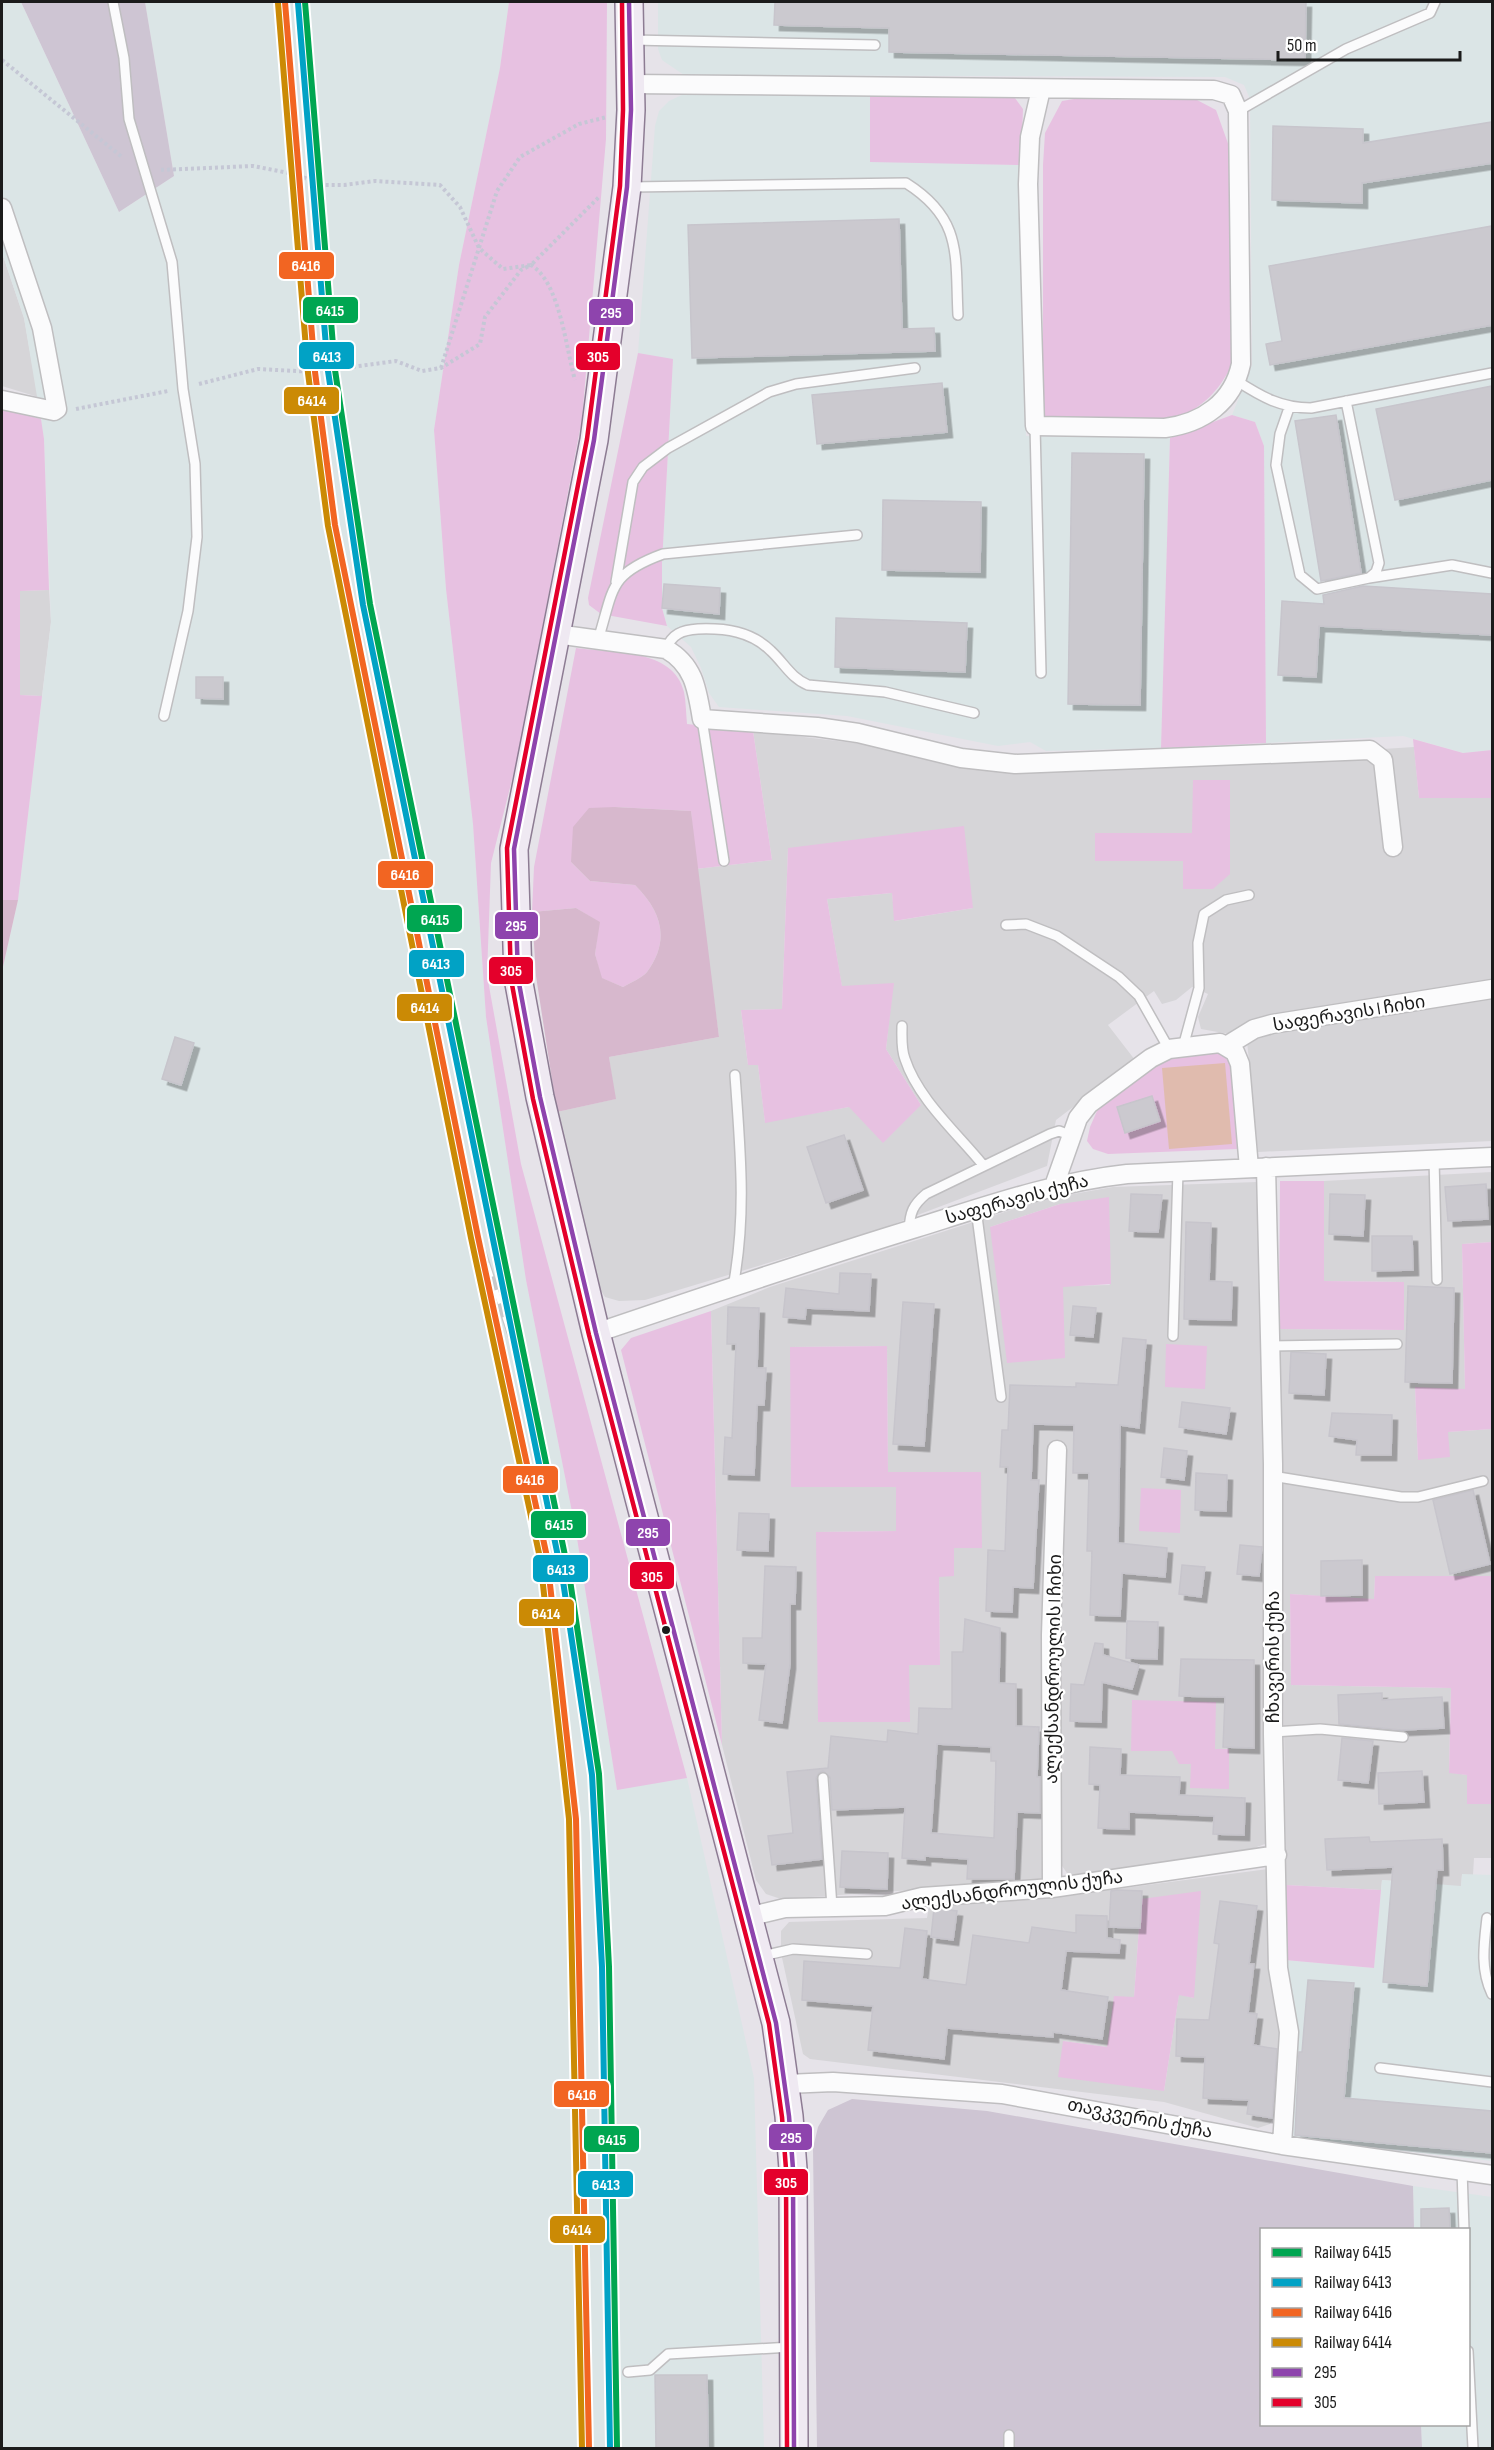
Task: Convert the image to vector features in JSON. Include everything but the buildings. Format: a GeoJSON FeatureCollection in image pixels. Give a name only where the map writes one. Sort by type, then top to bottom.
{"type":"FeatureCollection","features":[{"type":"Feature","properties":{"kind":"main road"},"geometry":{"type":"LineString","coordinates":[[628,2],[631,110],[627,178],[594,440],[514,849],[518,978],[540,1097],[596,1333],[776,2023],[786,2084],[793,2169],[794,2448]]}},
{"type":"Feature","properties":{"kind":"street"},"geometry":{"type":"LineString","coordinates":[[631,84],[1214,90],[1231,95],[1238,111],[1241,364],[1237,381],[1226,399],[1207,414],[1185,425],[1165,428],[1035,426],[1028,183],[1030,137],[1041,89]]}},
{"type":"Feature","properties":{"kind":"street"},"geometry":{"type":"LineString","coordinates":[[2,208],[42,328],[57,409],[54,411],[2,400]]}},
{"type":"Feature","properties":{"kind":"street"},"geometry":{"type":"LineString","coordinates":[[556,634],[666,649],[687,665],[695,680],[702,719],[817,727],[858,733],[961,758],[1015,764],[1370,750],[1383,760],[1393,847]]}},
{"type":"Feature","properties":{"kind":"street","name":"საფერავის I ჩიხი"},"geometry":{"type":"LineString","coordinates":[[1228,1045],[1254,1029],[1272,1024],[1492,990]]}},
{"type":"Feature","properties":{"kind":"street"},"geometry":{"type":"LineString","coordinates":[[1054,1186],[1078,1118],[1089,1104],[1151,1058],[1176,1048],[1220,1042],[1236,1052],[1240,1064],[1258,1168]]}},
{"type":"Feature","properties":{"kind":"street","name":"საფერავის ქუჩა"},"geometry":{"type":"LineString","coordinates":[[596,1333],[909,1230],[1054,1186],[1088,1178],[1492,1157]]}},
{"type":"Feature","properties":{"kind":"street","name":"ჩხავერის ქუჩა"},"geometry":{"type":"LineString","coordinates":[[1258,1168],[1270,1346],[1273,1732],[1278,1968],[1289,2032],[1282,2145]]}},
{"type":"Feature","properties":{"kind":"street","name":"ალექსანდროულის I ჩიხი"},"geometry":{"type":"LineString","coordinates":[[1052,1888],[1051,1635],[1057,1450]]}},
{"type":"Feature","properties":{"kind":"street","name":"ალექსანდროულის ქუჩა"},"geometry":{"type":"LineString","coordinates":[[747,1917],[785,1908],[885,1906],[922,1897],[1052,1888],[1276,1855]]}},
{"type":"Feature","properties":{"kind":"street","name":"თავკვერის ქუჩა"},"geometry":{"type":"LineString","coordinates":[[786,2084],[833,2082],[1002,2094],[1282,2145],[1492,2175]]}},
{"type":"Feature","properties":{"kind":"lane"},"geometry":{"type":"LineString","coordinates":[[113,2],[124,58],[129,118],[172,262],[183,389],[195,464],[197,537],[188,611],[164,716]]}},
{"type":"Feature","properties":{"kind":"lane"},"geometry":{"type":"LineString","coordinates":[[1238,111],[1346,49],[1430,13],[1435,2]]}},
{"type":"Feature","properties":{"kind":"lane"},"geometry":{"type":"LineString","coordinates":[[629,40],[875,45]]}},
{"type":"Feature","properties":{"kind":"lane"},"geometry":{"type":"LineString","coordinates":[[627,178],[906,183],[942,214],[951,230],[955,250],[958,315]]}},
{"type":"Feature","properties":{"kind":"lane"},"geometry":{"type":"LineString","coordinates":[[598,640],[616,582],[633,482],[643,467],[769,392],[796,384],[915,368]]}},
{"type":"Feature","properties":{"kind":"lane"},"geometry":{"type":"LineString","coordinates":[[1237,381],[1267,401],[1289,408],[1311,408],[1492,373]]}},
{"type":"Feature","properties":{"kind":"lane"},"geometry":{"type":"LineString","coordinates":[[1346,401],[1379,563],[1376,572],[1369,578]]}},
{"type":"Feature","properties":{"kind":"lane"},"geometry":{"type":"LineString","coordinates":[[1289,408],[1280,434],[1276,465],[1300,575],[1317,589],[1452,565],[1492,573]]}},
{"type":"Feature","properties":{"kind":"lane"},"geometry":{"type":"LineString","coordinates":[[1035,426],[1041,673]]}},
{"type":"Feature","properties":{"kind":"lane"},"geometry":{"type":"LineString","coordinates":[[616,582],[626,570],[663,554],[857,535]]}},
{"type":"Feature","properties":{"kind":"lane"},"geometry":{"type":"LineString","coordinates":[[666,649],[670,639],[678,633],[692,629],[719,628],[744,633],[769,649],[796,680],[808,685],[885,692],[974,713]]}},
{"type":"Feature","properties":{"kind":"lane"},"geometry":{"type":"LineString","coordinates":[[702,719],[724,861]]}},
{"type":"Feature","properties":{"kind":"lane"},"geometry":{"type":"LineString","coordinates":[[1176,1048],[1199,988],[1198,943],[1204,914],[1226,900],[1249,895]]}},
{"type":"Feature","properties":{"kind":"lane"},"geometry":{"type":"LineString","coordinates":[[1006,926],[1026,924],[1057,936],[1119,977],[1139,996],[1176,1048]]}},
{"type":"Feature","properties":{"kind":"lane"},"geometry":{"type":"LineString","coordinates":[[902,1026],[904,1058],[913,1076],[930,1102],[983,1165]]}},
{"type":"Feature","properties":{"kind":"lane"},"geometry":{"type":"LineString","coordinates":[[733,1287],[740,1254],[743,1199],[735,1075]]}},
{"type":"Feature","properties":{"kind":"lane"},"geometry":{"type":"LineString","coordinates":[[909,1230],[910,1214],[915,1204],[926,1194],[1050,1134],[1059,1131],[1071,1136]]}},
{"type":"Feature","properties":{"kind":"lane"},"geometry":{"type":"LineString","coordinates":[[1434,1160],[1437,1280]]}},
{"type":"Feature","properties":{"kind":"lane"},"geometry":{"type":"LineString","coordinates":[[1173,1336],[1178,1172]]}},
{"type":"Feature","properties":{"kind":"lane"},"geometry":{"type":"LineString","coordinates":[[976,1209],[1001,1396]]}},
{"type":"Feature","properties":{"kind":"lane"},"geometry":{"type":"LineString","coordinates":[[1270,1346],[1397,1344]]}},
{"type":"Feature","properties":{"kind":"lane"},"geometry":{"type":"LineString","coordinates":[[1272,1476],[1401,1497],[1445,1492],[1483,1481]]}},
{"type":"Feature","properties":{"kind":"lane"},"geometry":{"type":"LineString","coordinates":[[1273,1732],[1320,1730],[1402,1737]]}},
{"type":"Feature","properties":{"kind":"lane"},"geometry":{"type":"LineString","coordinates":[[823,1778],[832,1907]]}},
{"type":"Feature","properties":{"kind":"lane"},"geometry":{"type":"LineString","coordinates":[[1487,1918],[1483,1960],[1485,1977],[1492,1994]]}},
{"type":"Feature","properties":{"kind":"lane"},"geometry":{"type":"LineString","coordinates":[[758,1957],[793,1949],[867,1954]]}},
{"type":"Feature","properties":{"kind":"lane"},"geometry":{"type":"LineString","coordinates":[[1380,2068],[1492,2082]]}},
{"type":"Feature","properties":{"kind":"lane"},"geometry":{"type":"LineString","coordinates":[[1462,2170],[1464,2228]]}},
{"type":"Feature","properties":{"kind":"lane"},"geometry":{"type":"LineString","coordinates":[[628,2372],[650,2370],[668,2354],[793,2347]]}},
{"type":"Feature","properties":{"kind":"lane"},"geometry":{"type":"LineString","coordinates":[[1470,2390],[1473,2448]]}},
{"type":"Feature","properties":{"kind":"lane"},"geometry":{"type":"LineString","coordinates":[[1009,2435],[1010,2448]]}},
{"type":"Feature","properties":{"kind":"path"},"geometry":{"type":"LineString","coordinates":[[2,60],[9,68],[61,105],[108,147],[144,171],[253,166],[299,175],[319,184],[344,185],[375,181],[440,185],[460,207],[479,248],[503,269],[531,265],[541,271],[555,301],[577,386]]}},
{"type":"Feature","properties":{"kind":"path"},"geometry":{"type":"LineString","coordinates":[[441,368],[497,191],[520,157],[579,124],[631,110]]}},
{"type":"Feature","properties":{"kind":"path"},"geometry":{"type":"LineString","coordinates":[[57,409],[87,409],[152,392],[183,389],[222,376],[258,369],[315,372],[396,361],[422,371],[441,368],[480,344],[485,317],[521,270],[531,265],[627,178]]}},
{"type":"Feature","properties":{"kind":"shaded area"},"geometry":{"type":"Polygon","coordinates":[[[2,2],[21,2],[119,212],[174,176],[145,2],[509,2],[500,68],[459,265],[434,430],[446,589],[473,824],[486,1017],[526,1280],[576,1532],[617,1789],[687,1778],[754,2078],[764,2448],[2,2448],[2,971],[18,900],[51,622],[44,439],[24,318],[2,253],[2,2]]]}},
{"type":"Feature","properties":{"kind":"shaded area"},"geometry":{"type":"Polygon","coordinates":[[[21,2],[145,2],[174,176],[119,212],[21,2]]]}},
{"type":"Feature","properties":{"kind":"shaded area"},"geometry":{"type":"Polygon","coordinates":[[[509,2],[607,2],[606,139],[582,419],[517,760],[491,863],[487,975],[521,1164],[687,1778],[617,1790],[576,1532],[526,1280],[486,1017],[473,824],[446,589],[434,430],[459,265],[500,68],[509,2]]]}},
{"type":"Feature","properties":{"kind":"shaded area"},"geometry":{"type":"Polygon","coordinates":[[[658,2],[1492,2],[1492,750],[1464,753],[1403,736],[1266,743],[1264,446],[1255,422],[1232,415],[1252,365],[1250,99],[1244,85],[1225,77],[684,75],[662,60],[658,49],[658,2]]]}},
{"type":"Feature","properties":{"kind":"shaded area"},"geometry":{"type":"Polygon","coordinates":[[[870,93],[870,161],[1021,165],[1026,436],[1170,438],[1161,748],[1046,751],[1030,742],[998,746],[847,716],[719,707],[709,693],[691,647],[667,626],[662,608],[662,563],[673,360],[638,353],[655,126],[659,111],[669,101],[684,94],[870,93]]]}},
{"type":"Feature","properties":{"kind":"shaded area"},"geometry":{"type":"Polygon","coordinates":[[[870,93],[1015,98],[1023,109],[1021,165],[870,162],[870,93]]]}},
{"type":"Feature","properties":{"kind":"shaded area"},"geometry":{"type":"Polygon","coordinates":[[[1074,99],[1197,100],[1216,110],[1230,149],[1232,364],[1214,393],[1189,412],[1167,421],[1043,418],[1045,133],[1062,101],[1074,99]]]}},
{"type":"Feature","properties":{"kind":"shaded area"},"geometry":{"type":"Polygon","coordinates":[[[2,253],[24,318],[38,397],[2,386],[2,253]]]}},
{"type":"Feature","properties":{"kind":"shaded area"},"geometry":{"type":"Polygon","coordinates":[[[638,353],[673,359],[662,563],[662,608],[667,626],[601,614],[589,605],[588,598],[638,353]]]}},
{"type":"Feature","properties":{"kind":"shaded area"},"geometry":{"type":"Polygon","coordinates":[[[2,409],[41,419],[44,439],[49,590],[20,591],[20,695],[42,696],[18,900],[2,900],[2,409]]]}},
{"type":"Feature","properties":{"kind":"shaded area"},"geometry":{"type":"Polygon","coordinates":[[[1232,415],[1255,422],[1264,446],[1266,743],[1161,748],[1170,438],[1232,415]]]}},
{"type":"Feature","properties":{"kind":"shaded area"},"geometry":{"type":"Polygon","coordinates":[[[49,590],[51,622],[42,696],[20,695],[20,591],[49,590]]]}},
{"type":"Feature","properties":{"kind":"shaded area"},"geometry":{"type":"Polygon","coordinates":[[[576,648],[639,655],[655,660],[668,667],[678,678],[684,692],[687,724],[753,731],[772,860],[696,869],[691,811],[615,807],[571,862],[590,881],[635,885],[657,915],[661,937],[654,960],[645,974],[623,987],[601,978],[595,954],[599,922],[576,908],[532,912],[534,867],[576,648]]]}},
{"type":"Feature","properties":{"kind":"shaded area"},"geometry":{"type":"Polygon","coordinates":[[[753,731],[871,745],[1013,773],[1414,747],[1419,798],[1492,798],[1492,1141],[1258,1152],[1247,1041],[1259,1021],[1229,1034],[1201,1029],[1198,1017],[1208,994],[1192,987],[1176,1000],[1162,1004],[1154,991],[1108,1025],[1135,1060],[1056,1120],[1047,1166],[878,1230],[645,1300],[619,1301],[605,1297],[595,1281],[557,1112],[615,1099],[609,1057],[719,1037],[696,869],[772,860],[753,731]],[[1095,833],[1183,861],[1184,889],[1193,833],[1095,833]],[[788,848],[782,1009],[741,1010],[748,1065],[758,1065],[765,1122],[849,1107],[921,1105],[886,1049],[893,984],[842,987],[827,899],[892,893],[895,921],[973,908],[788,848]]]}},
{"type":"Feature","properties":{"kind":"shaded area"},"geometry":{"type":"Polygon","coordinates":[[[1413,739],[1463,753],[1492,750],[1492,798],[1419,798],[1413,739]]]}},
{"type":"Feature","properties":{"kind":"shaded area"},"geometry":{"type":"Polygon","coordinates":[[[1193,780],[1230,780],[1230,874],[1213,889],[1183,889],[1183,861],[1095,861],[1095,833],[1192,833],[1193,780]]]}},
{"type":"Feature","properties":{"kind":"shaded area"},"geometry":{"type":"Polygon","coordinates":[[[589,808],[691,811],[719,1037],[609,1057],[616,1099],[557,1112],[536,976],[532,912],[576,908],[600,922],[595,954],[602,978],[623,987],[647,972],[659,948],[661,937],[657,915],[635,885],[590,881],[571,862],[573,827],[589,808]]]}},
{"type":"Feature","properties":{"kind":"shaded area"},"geometry":{"type":"Polygon","coordinates":[[[964,826],[973,908],[894,921],[892,893],[827,899],[842,986],[894,983],[886,1049],[921,1105],[883,1143],[849,1107],[765,1123],[758,1065],[748,1065],[741,1010],[782,1009],[788,848],[964,826]]]}},
{"type":"Feature","properties":{"kind":"shaded area"},"geometry":{"type":"Polygon","coordinates":[[[2,900],[18,900],[2,971],[2,900]]]}},
{"type":"Feature","properties":{"kind":"shaded area"},"geometry":{"type":"Polygon","coordinates":[[[1210,1048],[1230,1059],[1237,1149],[1108,1154],[1093,1149],[1087,1141],[1097,1111],[1162,1061],[1210,1048]]]}},
{"type":"Feature","properties":{"kind":"shaded area"},"geometry":{"type":"Polygon","coordinates":[[[1225,1063],[1232,1144],[1169,1149],[1162,1068],[1225,1063]]]}},
{"type":"Feature","properties":{"kind":"shaded area"},"geometry":{"type":"Polygon","coordinates":[[[1492,1172],[1492,1242],[1462,1244],[1465,1390],[1415,1387],[1418,1460],[1448,1432],[1492,1429],[1492,1576],[1375,1576],[1374,1600],[1290,1594],[1291,1685],[1451,1688],[1449,1772],[1467,1775],[1467,1804],[1492,1804],[1492,1858],[1474,1858],[1473,1875],[1462,1875],[1461,1887],[1382,1880],[1381,1890],[1286,1885],[1279,1329],[1403,1330],[1404,1282],[1324,1281],[1324,1181],[1492,1172]]]}},
{"type":"Feature","properties":{"kind":"shaded area"},"geometry":{"type":"Polygon","coordinates":[[[1280,1181],[1324,1181],[1324,1281],[1404,1282],[1404,1330],[1279,1329],[1280,1181]]]}},
{"type":"Feature","properties":{"kind":"shaded area"},"geometry":{"type":"Polygon","coordinates":[[[1257,1182],[1265,1524],[1265,1844],[1254,1848],[1082,1877],[1067,1873],[1060,1863],[1063,1443],[1050,1443],[1042,1881],[781,1899],[766,1894],[756,1880],[722,1745],[711,1311],[770,1287],[1045,1199],[1113,1187],[1257,1182]],[[1060,1204],[990,1227],[1063,1286],[1110,1285],[1060,1204]],[[887,1346],[790,1347],[896,1486],[896,1531],[817,1532],[909,1665],[940,1665],[939,1577],[953,1548],[982,1548],[888,1473],[887,1346]]]}},
{"type":"Feature","properties":{"kind":"shaded area"},"geometry":{"type":"Polygon","coordinates":[[[1109,1197],[1111,1284],[1063,1287],[1065,1358],[1007,1363],[990,1227],[1060,1204],[1109,1197]]]}},
{"type":"Feature","properties":{"kind":"shaded area"},"geometry":{"type":"Polygon","coordinates":[[[1492,1242],[1492,1429],[1448,1432],[1450,1457],[1418,1460],[1415,1387],[1465,1389],[1462,1244],[1492,1242]]]}},
{"type":"Feature","properties":{"kind":"shaded area"},"geometry":{"type":"Polygon","coordinates":[[[711,1311],[722,1745],[621,1350],[631,1338],[711,1311]]]}},
{"type":"Feature","properties":{"kind":"shaded area"},"geometry":{"type":"Polygon","coordinates":[[[1166,1344],[1207,1346],[1205,1389],[1165,1387],[1166,1344]]]}},
{"type":"Feature","properties":{"kind":"shaded area"},"geometry":{"type":"Polygon","coordinates":[[[887,1346],[888,1472],[981,1472],[982,1548],[954,1548],[954,1576],[939,1577],[940,1665],[909,1665],[910,1722],[818,1722],[816,1532],[896,1531],[896,1487],[791,1487],[790,1347],[887,1346]]]}},
{"type":"Feature","properties":{"kind":"shaded area"},"geometry":{"type":"Polygon","coordinates":[[[1141,1488],[1181,1490],[1180,1533],[1139,1531],[1141,1488]]]}},
{"type":"Feature","properties":{"kind":"shaded area"},"geometry":{"type":"Polygon","coordinates":[[[1375,1576],[1492,1576],[1492,1804],[1467,1804],[1467,1775],[1449,1773],[1451,1688],[1291,1685],[1290,1594],[1374,1599],[1375,1576]]]}},
{"type":"Feature","properties":{"kind":"shaded area"},"geometry":{"type":"Polygon","coordinates":[[[1132,1700],[1216,1702],[1215,1749],[1229,1749],[1229,1789],[1190,1788],[1191,1764],[1179,1764],[1172,1751],[1131,1751],[1132,1700]]]}},
{"type":"Feature","properties":{"kind":"shaded area"},"geometry":{"type":"Polygon","coordinates":[[[1268,1869],[1270,1968],[1281,2043],[1275,2115],[1270,2124],[1258,2128],[1164,2102],[810,2059],[803,2054],[781,1953],[781,1931],[789,1922],[927,1918],[930,1901],[1042,1899],[1268,1869]],[[1141,1899],[1134,1998],[1107,2047],[1063,2041],[1164,2091],[1179,1994],[1194,1998],[1141,1899]]]}},
{"type":"Feature","properties":{"kind":"shaded area"},"geometry":{"type":"Polygon","coordinates":[[[1462,1874],[1492,1875],[1492,2161],[1289,2138],[1285,1960],[1374,1968],[1382,1880],[1461,1886],[1462,1874]]]}},
{"type":"Feature","properties":{"kind":"shaded area"},"geometry":{"type":"Polygon","coordinates":[[[1286,1885],[1381,1890],[1374,1968],[1285,1960],[1286,1885]]]}},
{"type":"Feature","properties":{"kind":"shaded area"},"geometry":{"type":"Polygon","coordinates":[[[1201,1891],[1194,1998],[1179,1995],[1164,2091],[1058,2077],[1063,2041],[1107,2047],[1114,1996],[1134,1997],[1141,1899],[1201,1891]]]}},
{"type":"Feature","properties":{"kind":"shaded area"},"geometry":{"type":"Polygon","coordinates":[[[852,2099],[987,2111],[1413,2186],[1414,2228],[1260,2228],[1260,2426],[1421,2426],[1422,2448],[817,2448],[813,2148],[818,2127],[828,2110],[852,2099]]]}},
{"type":"Feature","properties":{"kind":"shaded area"},"geometry":{"type":"Polygon","coordinates":[[[1413,2186],[1492,2197],[1492,2448],[1422,2448],[1421,2426],[1470,2426],[1470,2228],[1414,2228],[1413,2186]]]}},
{"type":"Feature","properties":{"kind":"railway"},"geometry":{"type":"LineString","coordinates":[[478,1237],[532,1399]]}},
{"type":"Feature","properties":{"kind":"rail line","name":"6416"},"geometry":{"type":"LineString","coordinates":[[285,2],[315,372],[335,525],[478,1237],[547,1557],[576,1819],[589,2448]]}},
{"type":"Feature","properties":{"kind":"rail line","name":"6415"},"geometry":{"type":"LineString","coordinates":[[305,2],[335,370],[370,604],[570,1580],[599,1774],[609,1967],[617,2448]]}},
{"type":"Feature","properties":{"kind":"rail line","name":"6414"},"geometry":{"type":"LineString","coordinates":[[278,3],[308,373],[328,526],[471,1238],[540,1558],[569,1819],[582,2448]]}},
{"type":"Feature","properties":{"kind":"rail line","name":"6413"},"geometry":{"type":"LineString","coordinates":[[298,3],[328,371],[363,605],[563,1581],[592,1775],[602,1967],[610,2448]]}},
{"type":"Feature","properties":{"kind":"transit line","name":"305"},"geometry":{"type":"LineString","coordinates":[[622,2],[623,110],[620,186],[587,439],[507,848],[511,979],[533,1099],[589,1335],[769,2024],[782,2117],[786,2169],[787,2448]]}},
{"type":"Feature","properties":{"kind":"transit line","name":"295"},"geometry":{"type":"LineString","coordinates":[[629,2],[631,110],[627,187],[594,440],[514,849],[518,978],[540,1097],[596,1333],[776,2023],[789,2116],[793,2169],[794,2448]]}}]}
